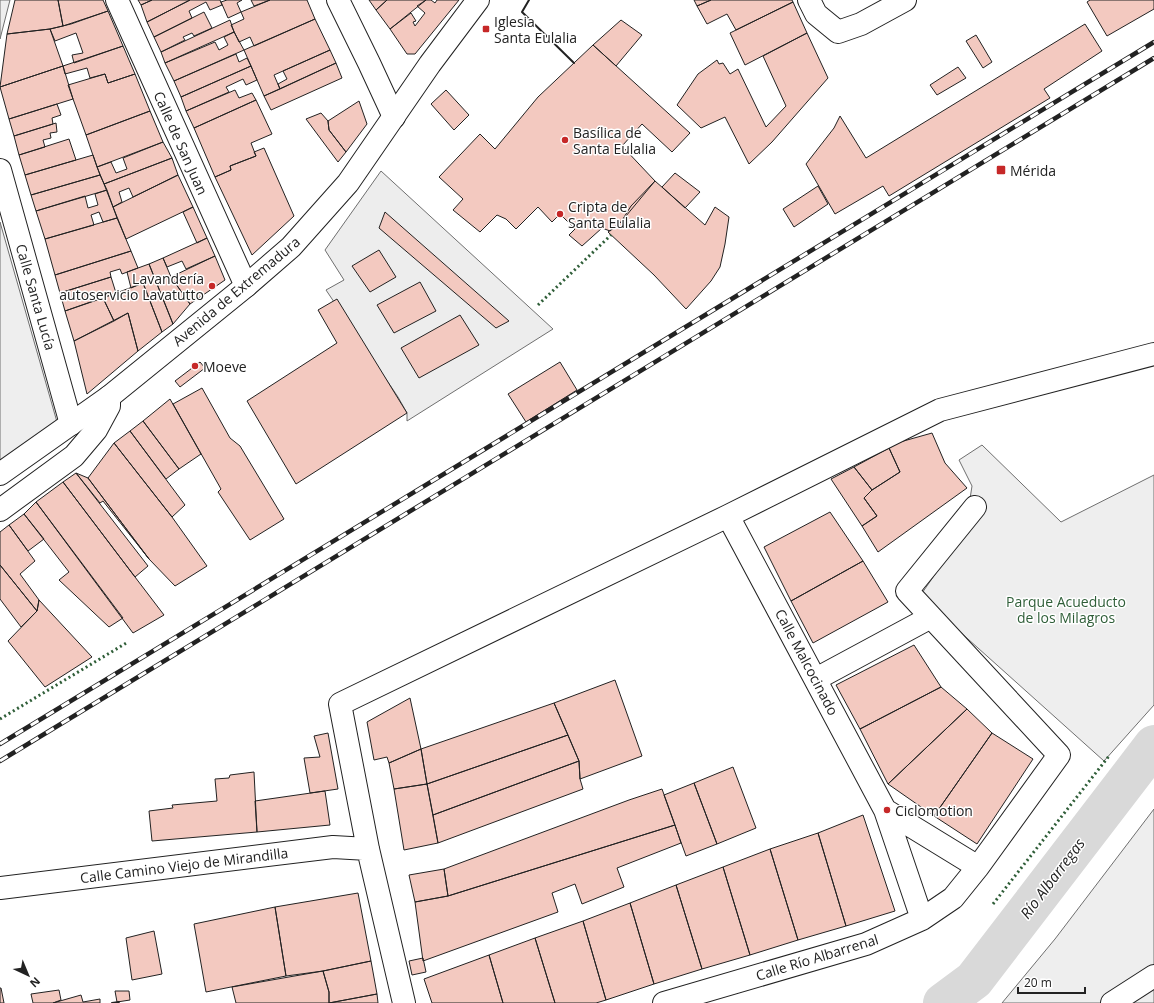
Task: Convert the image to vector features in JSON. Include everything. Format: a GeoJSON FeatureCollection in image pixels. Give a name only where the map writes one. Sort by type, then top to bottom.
{"type":"FeatureCollection","features":[{"type":"Feature","properties":{"kind":"street","name":"Calle de San Juan"},"geometry":{"type":"LineString","coordinates":[[117,0],[246,286]]}},
{"type":"Feature","properties":{"kind":"street"},"geometry":{"type":"LineString","coordinates":[[338,0],[394,117]]}},
{"type":"Feature","properties":{"kind":"street","name":"Avenida de Extremadura"},"geometry":{"type":"LineString","coordinates":[[0,474],[109,397],[246,286],[291,247],[348,183],[478,0]]}},
{"type":"Feature","properties":{"kind":"street"},"geometry":{"type":"LineString","coordinates":[[808,0],[816,14],[838,32],[861,24],[905,0]]}},
{"type":"Feature","properties":{"kind":"street","name":"Calle Santa Lucía"},"geometry":{"type":"LineString","coordinates":[[0,170],[71,424]]}},
{"type":"Feature","properties":{"kind":"street"},"geometry":{"type":"LineString","coordinates":[[404,1003],[368,849],[340,704],[728,516],[940,410],[1154,354]]}},
{"type":"Feature","properties":{"kind":"street"},"geometry":{"type":"LineString","coordinates":[[0,510],[74,456],[96,430],[109,406],[109,397]]}},
{"type":"Feature","properties":{"kind":"street"},"geometry":{"type":"LineString","coordinates":[[816,679],[931,617],[907,591],[975,507]]}},
{"type":"Feature","properties":{"kind":"street","name":"Calle Malcocinado"},"geometry":{"type":"LineString","coordinates":[[728,516],[885,810],[922,919]]}},
{"type":"Feature","properties":{"kind":"street","name":"Calle Río Albarrenal"},"geometry":{"type":"LineString","coordinates":[[664,1003],[866,944],[922,919],[953,898],[978,867],[1059,755],[931,617]]}},
{"type":"Feature","properties":{"kind":"street"},"geometry":{"type":"LineString","coordinates":[[885,810],[978,867]]}},
{"type":"Feature","properties":{"kind":"street","name":"Calle Camino Viejo de Mirandilla"},"geometry":{"type":"LineString","coordinates":[[0,888],[333,847],[368,849]]}},
{"type":"Feature","properties":{"kind":"street"},"geometry":{"type":"LineString","coordinates":[[1112,1003],[1154,976]]}},
{"type":"Feature","properties":{"kind":"green space"},"geometry":{"type":"Polygon","coordinates":[[[0,0],[10,0],[0,39],[0,0]]]}},
{"type":"Feature","properties":{"kind":"green space"},"geometry":{"type":"Polygon","coordinates":[[[0,222],[57,422],[0,461],[0,222]]]}},
{"type":"Feature","properties":{"kind":"green space","name":"Parque Acueducto de los Milagros"},"geometry":{"type":"Polygon","coordinates":[[[982,445],[1061,522],[1154,475],[1154,705],[1104,761],[920,596],[965,531],[972,486],[959,460],[982,445]]]}},
{"type":"Feature","properties":{"kind":"green space"},"geometry":{"type":"Polygon","coordinates":[[[1154,809],[1154,1003],[1002,1003],[1055,939],[1154,809]]]}},
{"type":"Feature","properties":{"kind":"shaded area"},"geometry":{"type":"Polygon","coordinates":[[[381,171],[553,329],[407,421],[407,413],[398,397],[326,290],[344,280],[325,250],[381,171]]]}},
{"type":"Feature","properties":{"kind":"building"},"geometry":{"type":"Polygon","coordinates":[[[15,0],[58,0],[63,26],[7,34],[15,0]]]}},
{"type":"Feature","properties":{"kind":"building"},"geometry":{"type":"Polygon","coordinates":[[[58,0],[103,0],[108,11],[63,26],[58,0]]]}},
{"type":"Feature","properties":{"kind":"building"},"geometry":{"type":"Polygon","coordinates":[[[138,0],[152,0],[141,5],[138,0]]]}},
{"type":"Feature","properties":{"kind":"building"},"geometry":{"type":"Polygon","coordinates":[[[152,0],[190,0],[147,22],[141,5],[152,0]]]}},
{"type":"Feature","properties":{"kind":"building"},"geometry":{"type":"Polygon","coordinates":[[[190,0],[220,0],[222,5],[210,10],[206,2],[189,11],[192,18],[154,37],[147,22],[190,0]]]}},
{"type":"Feature","properties":{"kind":"building"},"geometry":{"type":"Polygon","coordinates":[[[227,0],[242,0],[237,3],[241,12],[228,18],[221,2],[227,0]]]}},
{"type":"Feature","properties":{"kind":"building"},"geometry":{"type":"Polygon","coordinates":[[[251,0],[270,0],[254,6],[251,0]]]}},
{"type":"Feature","properties":{"kind":"building"},"geometry":{"type":"Polygon","coordinates":[[[270,0],[307,0],[315,19],[254,46],[250,37],[239,42],[231,25],[244,19],[241,12],[270,0]]]}},
{"type":"Feature","properties":{"kind":"building"},"geometry":{"type":"Polygon","coordinates":[[[369,0],[387,0],[376,10],[369,0]]]}},
{"type":"Feature","properties":{"kind":"building"},"geometry":{"type":"Polygon","coordinates":[[[387,0],[426,0],[390,29],[376,10],[387,0]]]}},
{"type":"Feature","properties":{"kind":"building"},"geometry":{"type":"Polygon","coordinates":[[[426,0],[431,0],[435,3],[437,0],[459,0],[415,54],[407,54],[390,29],[411,13],[416,21],[413,22],[415,26],[425,13],[417,6],[426,0]]]}},
{"type":"Feature","properties":{"kind":"building"},"geometry":{"type":"Polygon","coordinates":[[[694,0],[711,0],[697,6],[694,0]]]}},
{"type":"Feature","properties":{"kind":"building"},"geometry":{"type":"Polygon","coordinates":[[[711,0],[792,0],[793,2],[736,30],[727,14],[707,24],[697,6],[711,0]]]}},
{"type":"Feature","properties":{"kind":"building"},"geometry":{"type":"Polygon","coordinates":[[[1090,0],[1154,0],[1154,9],[1107,36],[1087,2],[1090,0]]]}},
{"type":"Feature","properties":{"kind":"building"},"geometry":{"type":"Polygon","coordinates":[[[793,2],[807,33],[745,65],[730,33],[793,2]]]}},
{"type":"Feature","properties":{"kind":"building"},"geometry":{"type":"Polygon","coordinates":[[[108,11],[123,46],[74,63],[72,55],[83,53],[76,33],[55,41],[50,29],[71,24],[108,11]]]}},
{"type":"Feature","properties":{"kind":"building"},"geometry":{"type":"Polygon","coordinates":[[[204,12],[212,28],[194,36],[192,33],[183,37],[185,40],[161,52],[154,37],[204,12]]]}},
{"type":"Feature","properties":{"kind":"building"},"geometry":{"type":"Polygon","coordinates":[[[315,19],[330,50],[274,75],[280,89],[264,96],[244,50],[315,19]]]}},
{"type":"Feature","properties":{"kind":"building"},"geometry":{"type":"Polygon","coordinates":[[[230,20],[234,32],[165,63],[161,52],[230,20]]]}},
{"type":"Feature","properties":{"kind":"building"},"geometry":{"type":"Polygon","coordinates":[[[621,20],[642,35],[616,66],[593,45],[621,20]]]}},
{"type":"Feature","properties":{"kind":"building"},"geometry":{"type":"Polygon","coordinates":[[[1085,24],[1102,51],[1044,89],[1050,98],[889,196],[883,186],[835,214],[806,164],[834,128],[840,116],[866,158],[1085,24]]]}},
{"type":"Feature","properties":{"kind":"building"},"geometry":{"type":"Polygon","coordinates":[[[50,29],[63,66],[0,87],[7,34],[50,29]]]}},
{"type":"Feature","properties":{"kind":"building"},"geometry":{"type":"Polygon","coordinates":[[[234,32],[244,50],[174,81],[165,63],[215,42],[219,50],[228,45],[224,37],[234,32]]]}},
{"type":"Feature","properties":{"kind":"building"},"geometry":{"type":"Polygon","coordinates":[[[807,33],[828,78],[772,142],[749,164],[725,117],[701,128],[677,105],[698,74],[717,60],[719,64],[723,63],[730,74],[738,69],[766,127],[786,106],[763,56],[807,33]]]}},
{"type":"Feature","properties":{"kind":"building"},"geometry":{"type":"Polygon","coordinates":[[[976,35],[992,62],[983,68],[966,41],[976,35]]]}},
{"type":"Feature","properties":{"kind":"building","name":"Basílica de Santa Eulalia"},"geometry":{"type":"Polygon","coordinates":[[[593,45],[690,133],[672,152],[642,124],[622,146],[655,181],[621,222],[610,231],[602,228],[582,246],[569,235],[575,229],[560,214],[552,222],[538,207],[516,229],[506,219],[497,215],[480,232],[453,210],[463,199],[439,177],[480,134],[495,149],[538,97],[593,45]]]}},
{"type":"Feature","properties":{"kind":"building"},"geometry":{"type":"Polygon","coordinates":[[[123,46],[135,74],[108,83],[105,74],[90,78],[87,68],[65,74],[63,66],[123,46]]]}},
{"type":"Feature","properties":{"kind":"building"},"geometry":{"type":"Polygon","coordinates":[[[330,50],[336,63],[280,89],[278,84],[287,79],[283,71],[330,50]]]}},
{"type":"Feature","properties":{"kind":"building"},"geometry":{"type":"Polygon","coordinates":[[[236,54],[239,62],[247,58],[251,66],[181,97],[174,81],[236,54]]]}},
{"type":"Feature","properties":{"kind":"building"},"geometry":{"type":"Polygon","coordinates":[[[336,63],[342,78],[271,110],[264,96],[336,63]]]}},
{"type":"Feature","properties":{"kind":"building"},"geometry":{"type":"Polygon","coordinates":[[[63,66],[73,99],[9,119],[0,87],[63,66]]]}},
{"type":"Feature","properties":{"kind":"building"},"geometry":{"type":"Polygon","coordinates":[[[251,66],[257,80],[246,85],[243,79],[226,87],[229,92],[186,111],[181,97],[251,66]]]}},
{"type":"Feature","properties":{"kind":"building"},"geometry":{"type":"Polygon","coordinates":[[[958,67],[966,78],[937,95],[930,85],[958,67]]]}},
{"type":"Feature","properties":{"kind":"building"},"geometry":{"type":"Polygon","coordinates":[[[105,74],[108,83],[135,74],[150,111],[86,135],[68,85],[105,74]]]}},
{"type":"Feature","properties":{"kind":"building"},"geometry":{"type":"Polygon","coordinates":[[[235,90],[239,98],[252,93],[256,100],[194,128],[186,111],[235,90]]]}},
{"type":"Feature","properties":{"kind":"building"},"geometry":{"type":"Polygon","coordinates":[[[446,90],[469,115],[454,130],[431,104],[446,90]]]}},
{"type":"Feature","properties":{"kind":"building"},"geometry":{"type":"Polygon","coordinates":[[[256,100],[272,134],[251,143],[256,156],[230,166],[231,170],[215,177],[194,128],[256,100]]]}},
{"type":"Feature","properties":{"kind":"building"},"geometry":{"type":"Polygon","coordinates":[[[359,101],[367,124],[346,152],[329,130],[328,121],[359,101]]]}},
{"type":"Feature","properties":{"kind":"building"},"geometry":{"type":"Polygon","coordinates":[[[57,104],[61,115],[52,118],[53,124],[14,136],[9,119],[57,104]]]}},
{"type":"Feature","properties":{"kind":"building"},"geometry":{"type":"Polygon","coordinates":[[[150,111],[163,142],[97,167],[86,135],[150,111]]]}},
{"type":"Feature","properties":{"kind":"building"},"geometry":{"type":"Polygon","coordinates":[[[321,113],[328,121],[329,130],[346,152],[338,162],[306,119],[321,113]]]}},
{"type":"Feature","properties":{"kind":"building"},"geometry":{"type":"Polygon","coordinates":[[[56,123],[57,132],[50,133],[51,138],[43,140],[45,147],[19,155],[14,136],[56,123]]]}},
{"type":"Feature","properties":{"kind":"building"},"geometry":{"type":"Polygon","coordinates":[[[69,139],[76,160],[25,175],[19,155],[69,139]]]}},
{"type":"Feature","properties":{"kind":"building"},"geometry":{"type":"Polygon","coordinates":[[[163,142],[172,158],[104,184],[97,167],[111,162],[116,173],[127,169],[123,158],[163,142]]]}},
{"type":"Feature","properties":{"kind":"building"},"geometry":{"type":"Polygon","coordinates":[[[264,148],[294,216],[252,255],[215,177],[231,170],[230,166],[256,156],[254,152],[264,148]]]}},
{"type":"Feature","properties":{"kind":"building"},"geometry":{"type":"Polygon","coordinates":[[[93,155],[100,175],[31,195],[25,175],[93,155]]]}},
{"type":"Feature","properties":{"kind":"building"},"geometry":{"type":"Polygon","coordinates":[[[172,158],[178,175],[133,197],[129,188],[119,192],[122,202],[113,207],[104,184],[172,158]]]}},
{"type":"Feature","properties":{"kind":"building"},"geometry":{"type":"Polygon","coordinates":[[[675,173],[700,192],[685,208],[662,187],[675,173]]]}},
{"type":"Feature","properties":{"kind":"building"},"geometry":{"type":"Polygon","coordinates":[[[100,175],[107,190],[36,211],[31,195],[100,175]]]}},
{"type":"Feature","properties":{"kind":"building"},"geometry":{"type":"Polygon","coordinates":[[[178,175],[193,207],[126,239],[113,207],[178,175]]]}},
{"type":"Feature","properties":{"kind":"building"},"geometry":{"type":"Polygon","coordinates":[[[655,181],[705,225],[715,207],[729,217],[720,267],[711,281],[686,309],[654,275],[608,232],[621,222],[631,206],[655,181]]]}},
{"type":"Feature","properties":{"kind":"building"},"geometry":{"type":"Polygon","coordinates":[[[818,186],[828,204],[794,227],[783,209],[818,186]]]}},
{"type":"Feature","properties":{"kind":"building"},"geometry":{"type":"Polygon","coordinates":[[[107,190],[117,218],[103,222],[99,212],[91,215],[94,225],[45,239],[36,211],[85,196],[88,208],[98,205],[95,194],[107,190]]]}},
{"type":"Feature","properties":{"kind":"building"},"geometry":{"type":"Polygon","coordinates":[[[193,207],[207,238],[197,243],[183,212],[193,207]]]}},
{"type":"Feature","properties":{"kind":"building"},"geometry":{"type":"Polygon","coordinates":[[[385,212],[509,321],[496,328],[379,228],[385,212]]]}},
{"type":"Feature","properties":{"kind":"building"},"geometry":{"type":"Polygon","coordinates":[[[117,218],[131,251],[55,275],[45,239],[117,218]]]}},
{"type":"Feature","properties":{"kind":"building"},"geometry":{"type":"Polygon","coordinates":[[[207,238],[215,256],[186,269],[182,261],[167,267],[163,258],[207,238]]]}},
{"type":"Feature","properties":{"kind":"building"},"geometry":{"type":"Polygon","coordinates":[[[379,250],[396,277],[370,292],[352,266],[379,250]]]}},
{"type":"Feature","properties":{"kind":"building"},"geometry":{"type":"Polygon","coordinates":[[[131,251],[138,268],[122,274],[120,269],[110,272],[111,277],[60,293],[55,275],[131,251]]]}},
{"type":"Feature","properties":{"kind":"building"},"geometry":{"type":"Polygon","coordinates":[[[215,256],[225,280],[190,304],[171,277],[215,256]]]}},
{"type":"Feature","properties":{"kind":"building"},"geometry":{"type":"Polygon","coordinates":[[[163,258],[171,277],[190,304],[173,324],[149,264],[163,258]]]}},
{"type":"Feature","properties":{"kind":"building"},"geometry":{"type":"Polygon","coordinates":[[[149,264],[173,324],[162,332],[143,283],[131,288],[127,272],[149,264]]]}},
{"type":"Feature","properties":{"kind":"building"},"geometry":{"type":"Polygon","coordinates":[[[111,277],[116,293],[65,311],[60,293],[111,277]]]}},
{"type":"Feature","properties":{"kind":"building"},"geometry":{"type":"Polygon","coordinates":[[[420,282],[436,311],[394,333],[377,305],[420,282]]]}},
{"type":"Feature","properties":{"kind":"building"},"geometry":{"type":"Polygon","coordinates":[[[143,283],[162,332],[138,351],[128,313],[114,321],[103,298],[143,283]]]}},
{"type":"Feature","properties":{"kind":"building"},"geometry":{"type":"Polygon","coordinates":[[[103,298],[114,321],[74,341],[65,311],[103,298]]]}},
{"type":"Feature","properties":{"kind":"building"},"geometry":{"type":"Polygon","coordinates":[[[337,299],[407,413],[296,484],[247,401],[337,343],[318,310],[337,299]]]}},
{"type":"Feature","properties":{"kind":"building"},"geometry":{"type":"Polygon","coordinates":[[[128,313],[138,351],[87,394],[74,341],[128,313]]]}},
{"type":"Feature","properties":{"kind":"building"},"geometry":{"type":"Polygon","coordinates":[[[460,315],[479,345],[419,378],[401,348],[460,315]]]}},
{"type":"Feature","properties":{"kind":"building"},"geometry":{"type":"Polygon","coordinates":[[[200,362],[205,368],[180,387],[175,381],[200,362]]]}},
{"type":"Feature","properties":{"kind":"building"},"geometry":{"type":"Polygon","coordinates":[[[560,362],[577,390],[526,422],[508,394],[560,362]]]}},
{"type":"Feature","properties":{"kind":"building"},"geometry":{"type":"Polygon","coordinates":[[[202,388],[230,438],[240,446],[284,519],[250,540],[218,492],[221,489],[173,404],[202,388]]]}},
{"type":"Feature","properties":{"kind":"building"},"geometry":{"type":"Polygon","coordinates":[[[170,399],[201,454],[179,469],[143,421],[170,399]]]}},
{"type":"Feature","properties":{"kind":"building"},"geometry":{"type":"Polygon","coordinates":[[[143,421],[179,469],[166,479],[130,431],[143,421]]]}},
{"type":"Feature","properties":{"kind":"building"},"geometry":{"type":"Polygon","coordinates":[[[130,431],[185,505],[172,517],[114,443],[130,431]]]}},
{"type":"Feature","properties":{"kind":"building"},"geometry":{"type":"Polygon","coordinates":[[[932,433],[945,463],[967,488],[878,552],[862,526],[877,516],[864,498],[872,490],[900,472],[889,448],[900,442],[932,433]]]}},
{"type":"Feature","properties":{"kind":"building"},"geometry":{"type":"Polygon","coordinates":[[[114,443],[172,517],[207,566],[175,586],[149,559],[88,478],[114,443]]]}},
{"type":"Feature","properties":{"kind":"building"},"geometry":{"type":"Polygon","coordinates":[[[889,448],[900,472],[872,490],[854,467],[889,448]]]}},
{"type":"Feature","properties":{"kind":"building"},"geometry":{"type":"Polygon","coordinates":[[[854,467],[872,490],[864,498],[877,516],[862,526],[831,479],[854,467]]]}},
{"type":"Feature","properties":{"kind":"building"},"geometry":{"type":"Polygon","coordinates":[[[76,473],[148,566],[135,577],[63,482],[76,473]]]}},
{"type":"Feature","properties":{"kind":"building"},"geometry":{"type":"Polygon","coordinates":[[[76,473],[88,478],[149,559],[103,501],[100,503],[76,473]]]}},
{"type":"Feature","properties":{"kind":"building"},"geometry":{"type":"Polygon","coordinates":[[[63,482],[164,615],[133,633],[36,502],[63,482]]]}},
{"type":"Feature","properties":{"kind":"building"},"geometry":{"type":"Polygon","coordinates":[[[36,502],[123,618],[109,627],[59,580],[69,572],[24,514],[36,502]]]}},
{"type":"Feature","properties":{"kind":"building"},"geometry":{"type":"Polygon","coordinates":[[[830,512],[863,561],[791,601],[764,547],[830,512]]]}},
{"type":"Feature","properties":{"kind":"building"},"geometry":{"type":"Polygon","coordinates":[[[24,514],[44,539],[28,551],[9,525],[24,514]]]}},
{"type":"Feature","properties":{"kind":"building"},"geometry":{"type":"Polygon","coordinates":[[[9,525],[35,561],[20,574],[39,600],[37,611],[0,565],[0,532],[9,525]]]}},
{"type":"Feature","properties":{"kind":"building"},"geometry":{"type":"Polygon","coordinates":[[[863,561],[888,602],[813,643],[791,601],[863,561]]]}},
{"type":"Feature","properties":{"kind":"building"},"geometry":{"type":"Polygon","coordinates":[[[0,565],[37,611],[21,627],[0,599],[0,565]]]}},
{"type":"Feature","properties":{"kind":"building"},"geometry":{"type":"Polygon","coordinates":[[[39,600],[92,657],[45,687],[8,641],[37,611],[39,600]]]}},
{"type":"Feature","properties":{"kind":"building"},"geometry":{"type":"Polygon","coordinates":[[[914,645],[941,687],[860,729],[836,685],[914,645]]]}},
{"type":"Feature","properties":{"kind":"building"},"geometry":{"type":"Polygon","coordinates":[[[615,680],[642,756],[580,779],[579,761],[554,703],[615,680]]]}},
{"type":"Feature","properties":{"kind":"building"},"geometry":{"type":"Polygon","coordinates":[[[941,687],[967,709],[888,784],[860,729],[941,687]]]}},
{"type":"Feature","properties":{"kind":"building"},"geometry":{"type":"Polygon","coordinates":[[[410,698],[421,749],[389,763],[387,757],[374,760],[367,722],[410,698]]]}},
{"type":"Feature","properties":{"kind":"building"},"geometry":{"type":"Polygon","coordinates":[[[554,703],[568,735],[427,784],[421,749],[554,703]]]}},
{"type":"Feature","properties":{"kind":"building"},"geometry":{"type":"Polygon","coordinates":[[[967,709],[992,733],[934,816],[888,784],[967,709]]]}},
{"type":"Feature","properties":{"kind":"building"},"geometry":{"type":"Polygon","coordinates":[[[328,733],[338,789],[310,793],[304,758],[320,757],[314,736],[328,733]]]}},
{"type":"Feature","properties":{"kind":"building"},"geometry":{"type":"Polygon","coordinates":[[[992,733],[1033,759],[977,844],[934,816],[992,733]]]}},
{"type":"Feature","properties":{"kind":"building"},"geometry":{"type":"Polygon","coordinates":[[[568,735],[579,761],[433,815],[427,784],[568,735]]]}},
{"type":"Feature","properties":{"kind":"building"},"geometry":{"type":"Polygon","coordinates":[[[421,749],[427,784],[394,789],[389,763],[421,749]]]}},
{"type":"Feature","properties":{"kind":"building"},"geometry":{"type":"Polygon","coordinates":[[[579,761],[580,779],[583,789],[438,843],[433,815],[579,761]]]}},
{"type":"Feature","properties":{"kind":"building"},"geometry":{"type":"Polygon","coordinates":[[[733,767],[756,828],[717,844],[694,783],[733,767]]]}},
{"type":"Feature","properties":{"kind":"building"},"geometry":{"type":"Polygon","coordinates":[[[254,772],[257,832],[152,841],[149,811],[173,808],[172,805],[217,801],[215,779],[229,778],[230,775],[254,772]]]}},
{"type":"Feature","properties":{"kind":"building"},"geometry":{"type":"Polygon","coordinates":[[[694,783],[717,844],[686,856],[664,795],[694,783]]]}},
{"type":"Feature","properties":{"kind":"building"},"geometry":{"type":"Polygon","coordinates":[[[427,784],[438,843],[404,850],[394,789],[427,784]]]}},
{"type":"Feature","properties":{"kind":"building"},"geometry":{"type":"Polygon","coordinates":[[[662,789],[675,825],[448,896],[444,869],[662,789]]]}},
{"type":"Feature","properties":{"kind":"building"},"geometry":{"type":"Polygon","coordinates":[[[325,791],[330,825],[257,832],[255,801],[325,791]]]}},
{"type":"Feature","properties":{"kind":"building"},"geometry":{"type":"Polygon","coordinates":[[[863,815],[895,911],[846,926],[818,833],[863,815]]]}},
{"type":"Feature","properties":{"kind":"building"},"geometry":{"type":"Polygon","coordinates":[[[675,825],[681,843],[617,868],[624,887],[582,904],[575,884],[552,893],[558,912],[423,961],[415,902],[448,896],[675,825]]]}},
{"type":"Feature","properties":{"kind":"building"},"geometry":{"type":"Polygon","coordinates":[[[818,833],[846,926],[798,940],[770,849],[818,833]]]}},
{"type":"Feature","properties":{"kind":"building"},"geometry":{"type":"Polygon","coordinates":[[[770,849],[798,940],[750,955],[723,867],[770,849]]]}},
{"type":"Feature","properties":{"kind":"building"},"geometry":{"type":"Polygon","coordinates":[[[723,867],[750,955],[702,969],[676,885],[723,867]]]}},
{"type":"Feature","properties":{"kind":"building"},"geometry":{"type":"Polygon","coordinates":[[[444,869],[448,896],[415,902],[409,875],[444,869]]]}},
{"type":"Feature","properties":{"kind":"building"},"geometry":{"type":"Polygon","coordinates":[[[676,885],[702,969],[654,984],[630,903],[676,885]]]}},
{"type":"Feature","properties":{"kind":"building"},"geometry":{"type":"Polygon","coordinates":[[[358,893],[371,961],[323,971],[286,976],[275,907],[358,893]]]}},
{"type":"Feature","properties":{"kind":"building"},"geometry":{"type":"Polygon","coordinates":[[[630,903],[654,984],[606,1000],[583,921],[630,903]]]}},
{"type":"Feature","properties":{"kind":"building"},"geometry":{"type":"Polygon","coordinates":[[[275,907],[286,976],[206,992],[194,924],[275,907]]]}},
{"type":"Feature","properties":{"kind":"building"},"geometry":{"type":"Polygon","coordinates":[[[583,921],[606,1000],[596,1003],[555,1003],[535,938],[583,921]]]}},
{"type":"Feature","properties":{"kind":"building"},"geometry":{"type":"Polygon","coordinates":[[[154,931],[162,974],[132,980],[126,938],[154,931]]]}},
{"type":"Feature","properties":{"kind":"building"},"geometry":{"type":"Polygon","coordinates":[[[535,938],[555,1003],[503,1003],[489,955],[535,938]]]}},
{"type":"Feature","properties":{"kind":"building"},"geometry":{"type":"Polygon","coordinates":[[[489,955],[503,1003],[432,1003],[424,979],[489,955]]]}},
{"type":"Feature","properties":{"kind":"building"},"geometry":{"type":"Polygon","coordinates":[[[423,958],[426,972],[412,975],[409,961],[423,958]]]}},
{"type":"Feature","properties":{"kind":"building"},"geometry":{"type":"Polygon","coordinates":[[[371,961],[377,994],[329,1003],[329,992],[323,971],[371,961]]]}},
{"type":"Feature","properties":{"kind":"building"},"geometry":{"type":"Polygon","coordinates":[[[323,971],[329,992],[329,1003],[236,1003],[232,987],[323,971]]]}},
{"type":"Feature","properties":{"kind":"building"},"geometry":{"type":"Polygon","coordinates":[[[1,988],[4,1003],[0,1003],[1,988]]]}},
{"type":"Feature","properties":{"kind":"building"},"geometry":{"type":"Polygon","coordinates":[[[59,990],[61,1000],[53,1003],[33,1003],[31,994],[59,990]]]}},
{"type":"Feature","properties":{"kind":"building"},"geometry":{"type":"Polygon","coordinates":[[[115,991],[129,991],[130,1000],[117,1002],[115,991]]]}},
{"type":"Feature","properties":{"kind":"building"},"geometry":{"type":"Polygon","coordinates":[[[377,994],[378,1003],[329,1003],[377,994]]]}},
{"type":"Feature","properties":{"kind":"building"},"geometry":{"type":"Polygon","coordinates":[[[81,995],[83,1002],[100,999],[100,1003],[53,1003],[81,995]]]}},
{"type":"Feature","properties":{"kind":"waterway","name":"Río Albarregas"},"geometry":{"type":"LineString","coordinates":[[943,1003],[974,980],[1154,745]]}},
{"type":"Feature","properties":{"kind":"railway"},"geometry":{"type":"LineString","coordinates":[[0,744],[1154,42]]}},
{"type":"Feature","properties":{"kind":"railway"},"geometry":{"type":"LineString","coordinates":[[0,761],[1154,58]]}},
{"type":"Feature","properties":{"kind":"hedge"},"geometry":{"type":"LineString","coordinates":[[538,305],[611,235]]}},
{"type":"Feature","properties":{"kind":"hedge"},"geometry":{"type":"LineString","coordinates":[[0,719],[128,642]]}},
{"type":"Feature","properties":{"kind":"hedge"},"geometry":{"type":"LineString","coordinates":[[993,904],[1109,756]]}},
{"type":"Feature","properties":{"kind":"wall"},"geometry":{"type":"LineString","coordinates":[[529,0],[522,12],[574,63]]}},
{"type":"Feature","properties":{"kind":"wall"},"geometry":{"type":"LineString","coordinates":[[112,1003],[119,1002]]}},
{"type":"Feature","properties":{"kind":"place","name":"Iglesia Santa Eulalia"},"geometry":{"type":"Point","coordinates":[486,29]}},
{"type":"Feature","properties":{"kind":"place","name":"Basílica de Santa Eulalia"},"geometry":{"type":"Point","coordinates":[565,140]}},
{"type":"Feature","properties":{"kind":"place","name":"Mérida"},"geometry":{"type":"Point","coordinates":[1001,170]}},
{"type":"Feature","properties":{"kind":"place","name":"Cripta de Santa Eulalia"},"geometry":{"type":"Point","coordinates":[560,214]}},
{"type":"Feature","properties":{"kind":"place","name":"Lavandería autoservicio Lavatutto"},"geometry":{"type":"Point","coordinates":[212,286]}},
{"type":"Feature","properties":{"kind":"place","name":"Moeve"},"geometry":{"type":"Point","coordinates":[195,366]}},
{"type":"Feature","properties":{"kind":"place","name":"Ciclomotion"},"geometry":{"type":"Point","coordinates":[887,810]}}]}
